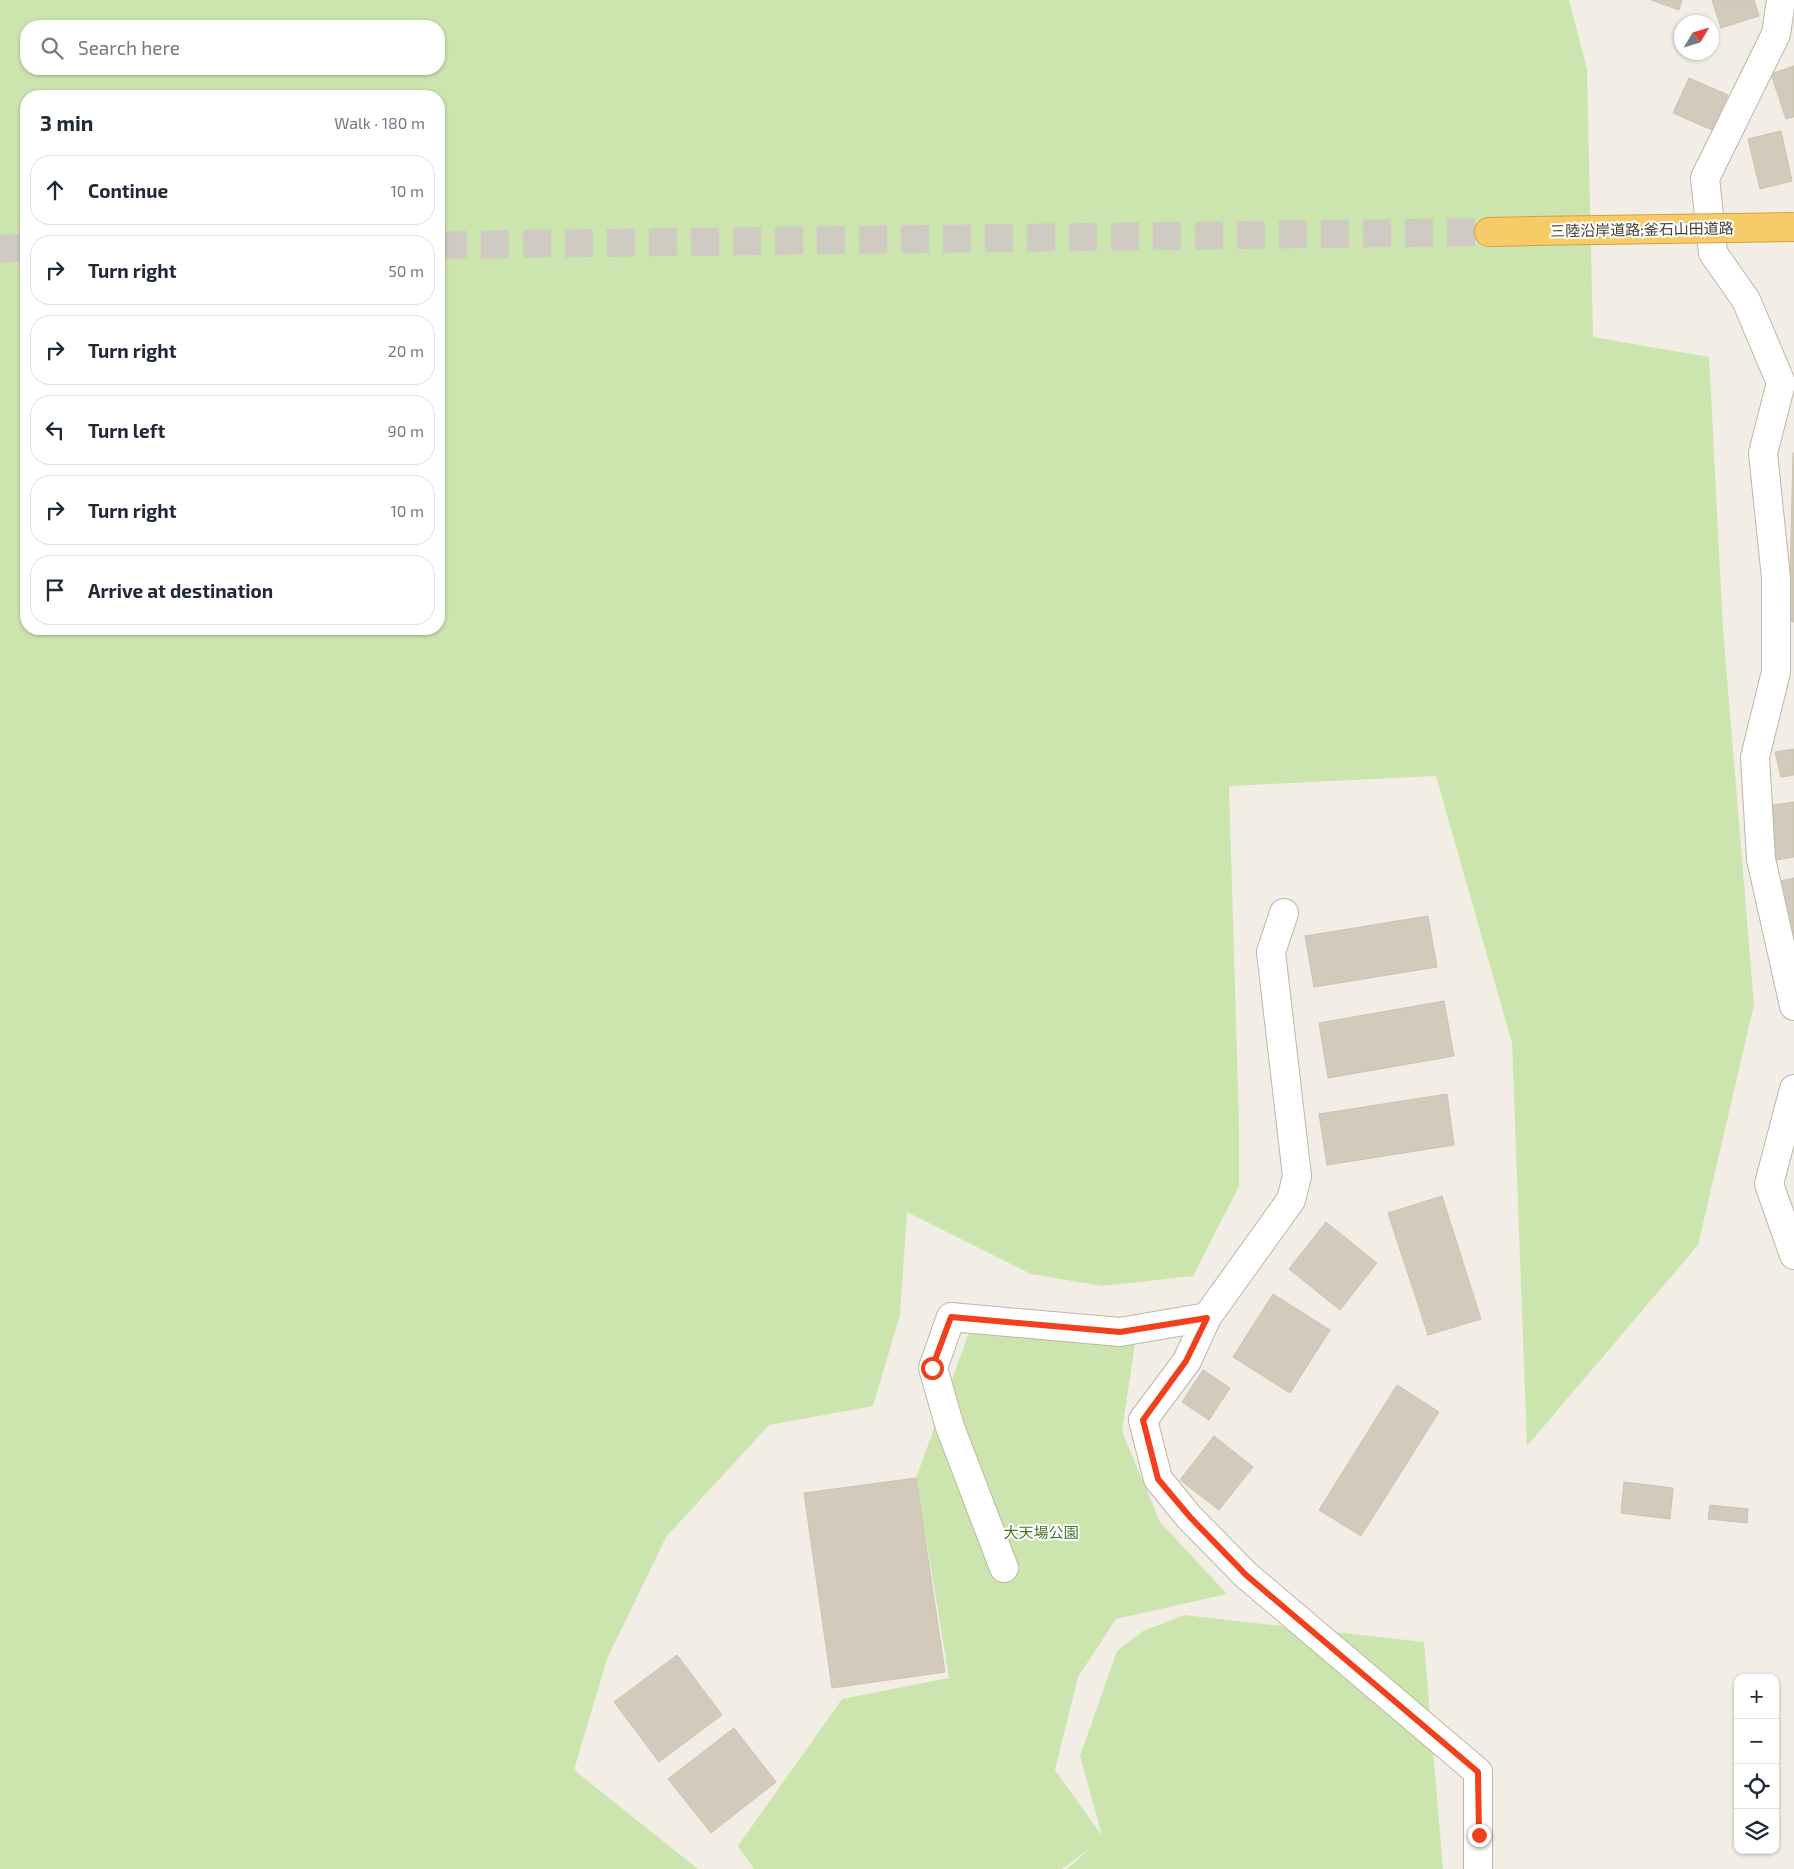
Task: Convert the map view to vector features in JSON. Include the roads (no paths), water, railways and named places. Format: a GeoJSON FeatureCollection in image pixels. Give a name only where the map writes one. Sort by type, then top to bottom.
{"type":"FeatureCollection","features":[{"type":"Feature","properties":{"kind":"highway","name":"三陸沿岸道路;釜石山田道路"},"geometry":{"type":"LineString","coordinates":[[1489,232],[1794,227]]}},
{"type":"Feature","properties":{"kind":"street"},"geometry":{"type":"LineString","coordinates":[[1780,0],[1776,34],[1705,178],[1713,253],[1746,300],[1781,383],[1763,453],[1776,578],[1776,672],[1755,757],[1761,859],[1794,1006]]}},
{"type":"Feature","properties":{"kind":"street"},"geometry":{"type":"LineString","coordinates":[[1284,913],[1271,952],[1297,1176],[1291,1200],[1207,1318],[1186,1361],[1143,1420],[1158,1479],[1190,1517],[1246,1575],[1478,1772],[1478,1869]]}},
{"type":"Feature","properties":{"kind":"street"},"geometry":{"type":"LineString","coordinates":[[1794,1088],[1769,1184],[1794,1255]]}},
{"type":"Feature","properties":{"kind":"street"},"geometry":{"type":"LineString","coordinates":[[1004,1568],[950,1427],[932,1368],[951,1317],[1120,1332],[1207,1318]]}},
{"type":"Feature","properties":{"kind":"tunnel"},"geometry":{"type":"LineString","coordinates":[[445,245],[1489,232]]}},
{"type":"Feature","properties":{"kind":"tunnel"},"geometry":{"type":"LineString","coordinates":[[0,249],[20,248]]}},
{"type":"Feature","properties":{"kind":"park label","name":"大天場公園"},"geometry":{"type":"Point","coordinates":[1041,1532]}}]}
